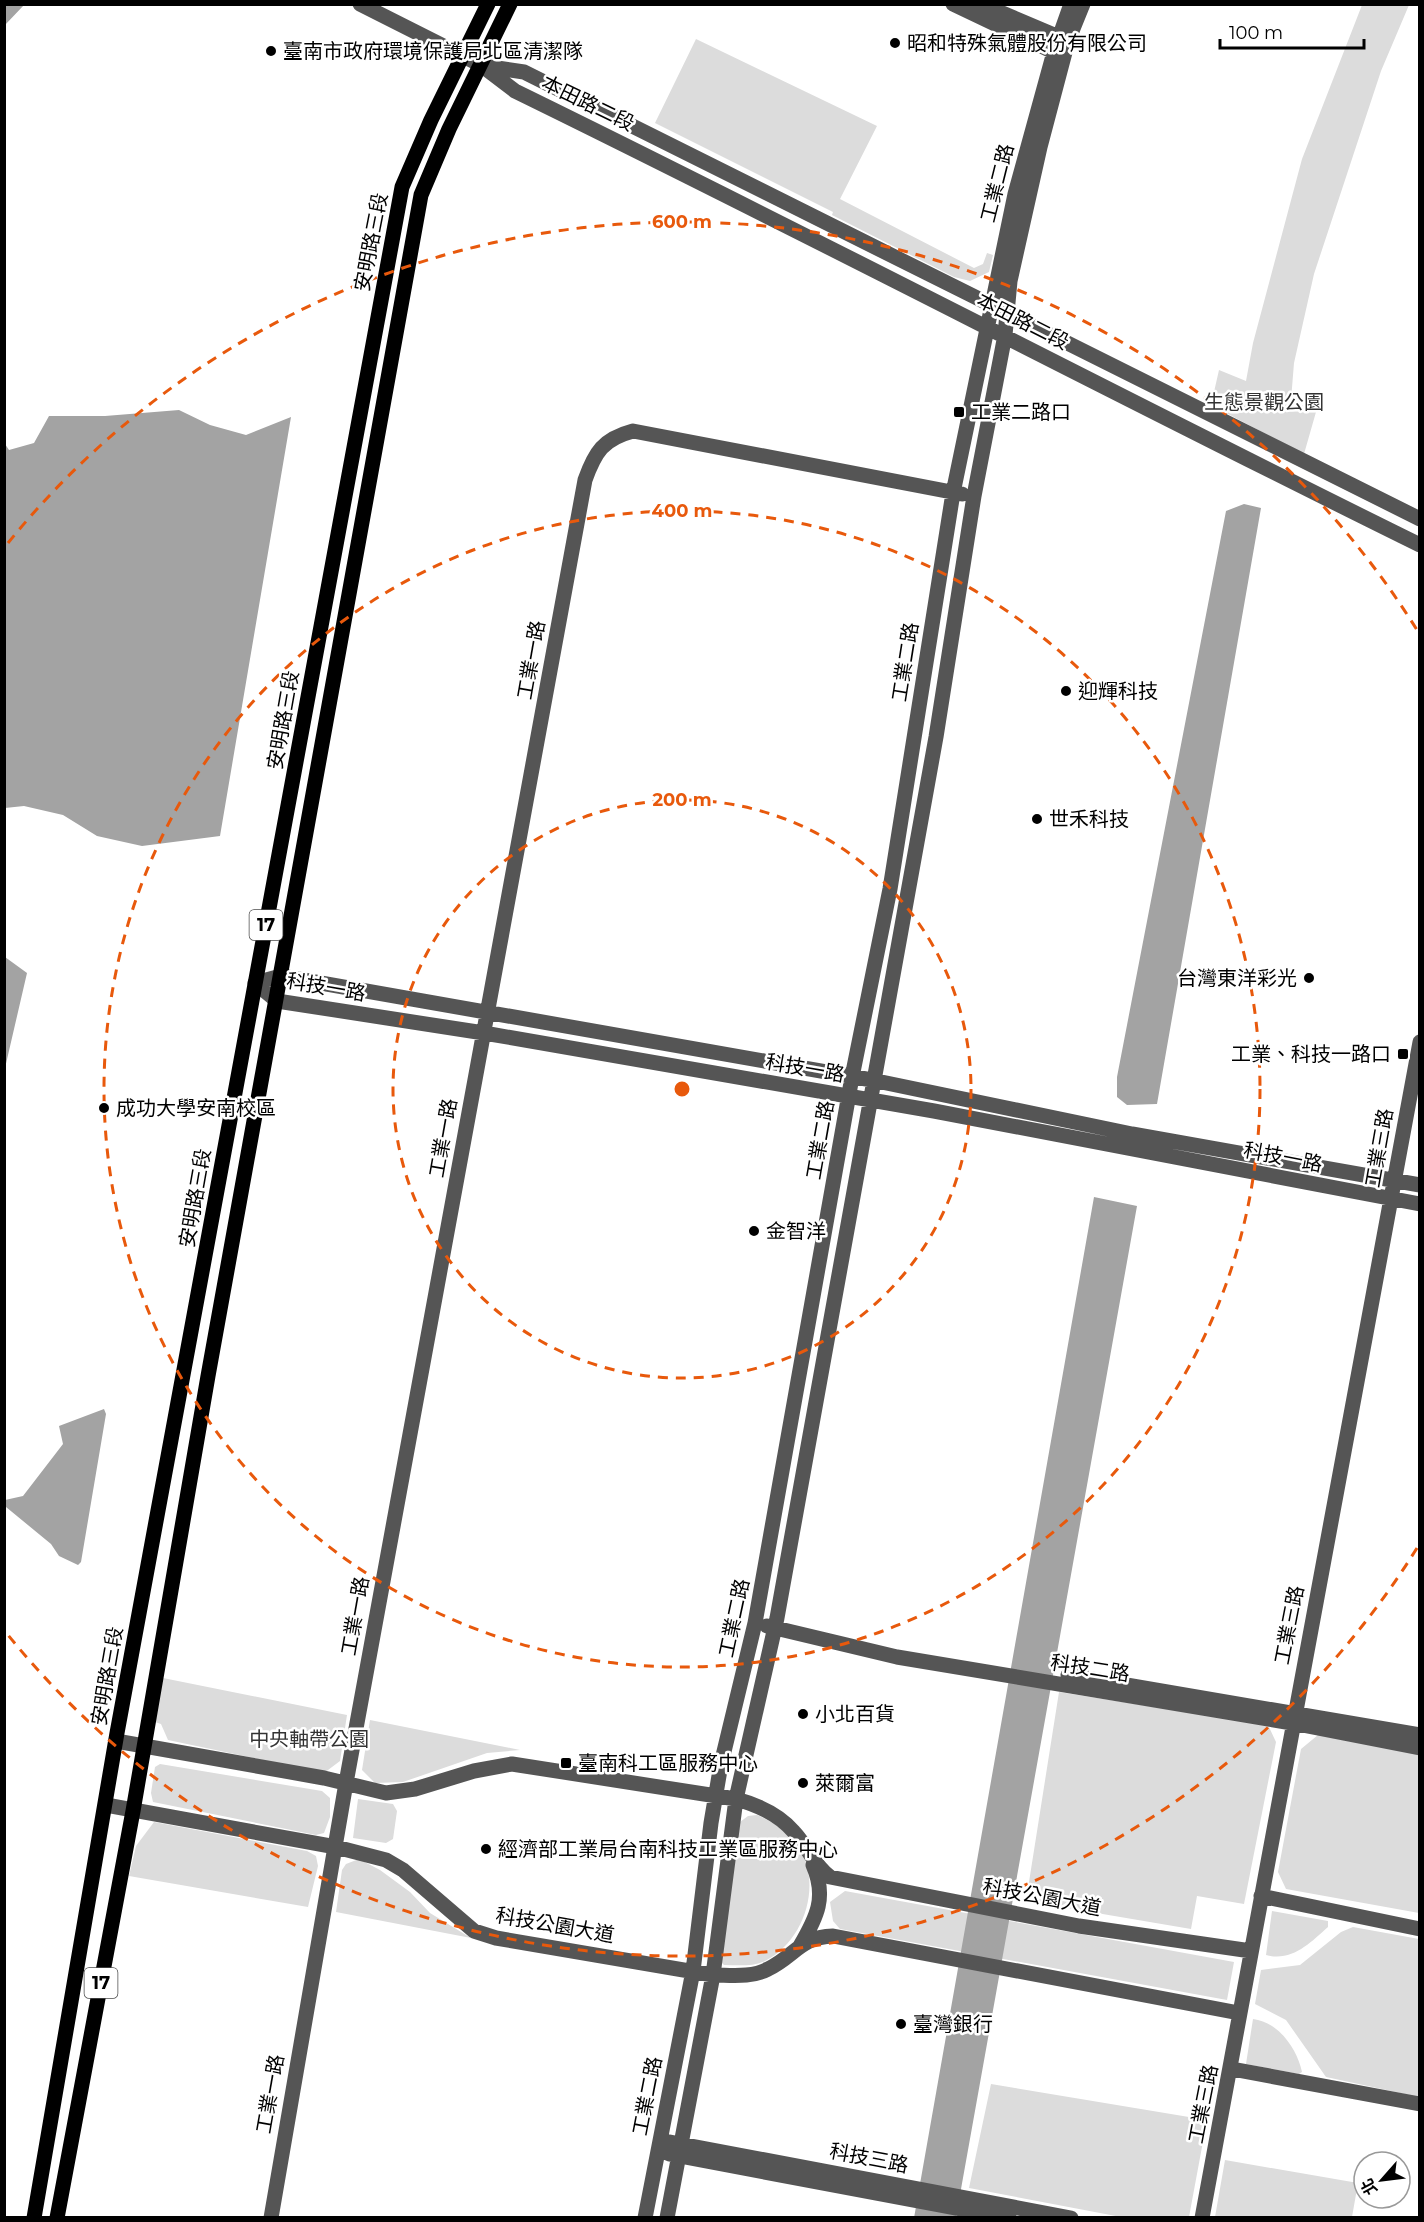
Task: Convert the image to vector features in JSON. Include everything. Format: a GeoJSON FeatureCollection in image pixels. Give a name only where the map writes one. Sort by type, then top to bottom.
{"type":"FeatureCollection","features":[{"type":"Feature","properties":{"kind":"main road","name":"17"},"geometry":{"type":"LineString","coordinates":[[464,56],[488,4]]}},
{"type":"Feature","properties":{"kind":"main road","name":"17"},"geometry":{"type":"LineString","coordinates":[[481,65],[510,4]]}},
{"type":"Feature","properties":{"kind":"main road","name":"安明路三段"},"geometry":{"type":"LineString","coordinates":[[34,2217],[116,1741],[402,188],[431,120],[464,56]]}},
{"type":"Feature","properties":{"kind":"main road","name":"安明路三段"},"geometry":{"type":"LineString","coordinates":[[57,2217],[133,1811],[142,1748],[421,195],[449,129],[481,65]]}},
{"type":"Feature","properties":{"kind":"street"},"geometry":{"type":"LineString","coordinates":[[360,4],[481,65]]}},
{"type":"Feature","properties":{"kind":"street"},"geometry":{"type":"LineString","coordinates":[[953,4],[1061,47]]}},
{"type":"Feature","properties":{"kind":"street"},"geometry":{"type":"LineString","coordinates":[[981,4],[1061,47]]}},
{"type":"Feature","properties":{"kind":"street","name":"工業二路"},"geometry":{"type":"LineString","coordinates":[[645,2217],[693,1971],[716,1796],[756,1618],[848,1097],[890,889],[953,493],[990,304],[1034,149],[1071,4]]}},
{"type":"Feature","properties":{"kind":"street","name":"工業二路"},"geometry":{"type":"LineString","coordinates":[[1061,47],[1083,4]]}},
{"type":"Feature","properties":{"kind":"street","name":"本田路二段"},"geometry":{"type":"LineString","coordinates":[[481,65],[524,72],[1419,519]]}},
{"type":"Feature","properties":{"kind":"street","name":"本田路二段"},"geometry":{"type":"LineString","coordinates":[[481,65],[515,91],[783,222],[1419,545]]}},
{"type":"Feature","properties":{"kind":"street","name":"工業二路"},"geometry":{"type":"LineString","coordinates":[[667,2217],[713,1975],[736,1799],[776,1623],[872,1080],[936,737],[974,496],[1005,336],[1010,281],[1034,149]]}},
{"type":"Feature","properties":{"kind":"street","name":"工業一路"},"geometry":{"type":"LineString","coordinates":[[271,2217],[346,1783],[585,480],[592,459],[613,436],[633,431],[974,496]]}},
{"type":"Feature","properties":{"kind":"street","name":"科技一路"},"geometry":{"type":"LineString","coordinates":[[255,983],[281,976],[872,1080],[1132,1134],[1419,1185]]}},
{"type":"Feature","properties":{"kind":"street","name":"科技一路"},"geometry":{"type":"LineString","coordinates":[[255,983],[277,1001],[484,1033],[869,1100],[1419,1204]]}},
{"type":"Feature","properties":{"kind":"street","name":"工業三路"},"geometry":{"type":"LineString","coordinates":[[1202,2217],[1232,2069],[1239,2013],[1392,1199],[1419,1041]]}},
{"type":"Feature","properties":{"kind":"street","name":"科技二路"},"geometry":{"type":"LineString","coordinates":[[756,1618],[897,1657],[1293,1718],[1419,1735]]}},
{"type":"Feature","properties":{"kind":"street","name":"科技二路"},"geometry":{"type":"LineString","coordinates":[[1293,1718],[1419,1748]]}},
{"type":"Feature","properties":{"kind":"street","name":"科技公園大道"},"geometry":{"type":"LineString","coordinates":[[116,1741],[142,1748],[346,1783],[386,1793],[400,1792],[474,1771],[512,1764],[736,1799],[760,1807],[779,1818],[794,1831],[816,1866],[830,1877],[1079,1926],[1251,1951]]}},
{"type":"Feature","properties":{"kind":"street","name":"科技公園大道"},"geometry":{"type":"LineString","coordinates":[[106,1805],[336,1847],[386,1860],[403,1870],[474,1930],[496,1938],[713,1975],[752,1974],[768,1969],[815,1937],[833,1936],[1239,2013]]}},
{"type":"Feature","properties":{"kind":"street","name":"科技公園大道"},"geometry":{"type":"LineString","coordinates":[[800,1946],[815,1916],[821,1895],[820,1881],[806,1848]]}},
{"type":"Feature","properties":{"kind":"street"},"geometry":{"type":"LineString","coordinates":[[1261,1896],[1419,1929]]}},
{"type":"Feature","properties":{"kind":"street"},"geometry":{"type":"LineString","coordinates":[[1232,2069],[1419,2104]]}},
{"type":"Feature","properties":{"kind":"street","name":"科技三路"},"geometry":{"type":"LineString","coordinates":[[658,2146],[1009,2217]]}},
{"type":"Feature","properties":{"kind":"street","name":"科技三路"},"geometry":{"type":"LineString","coordinates":[[678,2150],[1071,2217]]}},
{"type":"Feature","properties":{"kind":"green space","name":"生態景觀公園"},"geometry":{"type":"Polygon","coordinates":[[[1362,5],[1409,5],[1381,71],[1314,274],[1294,363],[1291,400],[1316,412],[1304,454],[1211,405],[1219,370],[1246,381],[1253,343],[1302,159],[1362,5]]]}},
{"type":"Feature","properties":{"kind":"green space"},"geometry":{"type":"Polygon","coordinates":[[[696,39],[877,126],[840,199],[974,268],[983,264],[987,253],[993,255],[989,272],[970,281],[954,277],[832,215],[833,212],[655,123],[696,39]]]}},
{"type":"Feature","properties":{"kind":"green space","name":"中央軸帶公園"},"geometry":{"type":"Polygon","coordinates":[[[163,1678],[347,1715],[340,1761],[324,1773],[168,1740],[161,1724],[155,1722],[163,1678]]]}},
{"type":"Feature","properties":{"kind":"green space"},"geometry":{"type":"Polygon","coordinates":[[[1059,1692],[1268,1725],[1276,1742],[1244,1904],[1197,1896],[1191,1929],[1026,1901],[1059,1692]]]}},
{"type":"Feature","properties":{"kind":"green space","name":"中央軸帶公園"},"geometry":{"type":"Polygon","coordinates":[[[370,1720],[520,1750],[487,1753],[403,1782],[375,1783],[362,1770],[370,1720]]]}},
{"type":"Feature","properties":{"kind":"green space"},"geometry":{"type":"Polygon","coordinates":[[[1318,1735],[1419,1754],[1419,1913],[1286,1889],[1278,1872],[1301,1749],[1318,1735]]]}},
{"type":"Feature","properties":{"kind":"green space","name":"中央軸帶公園"},"geometry":{"type":"Polygon","coordinates":[[[160,1764],[322,1791],[330,1798],[330,1817],[324,1833],[316,1835],[153,1802],[151,1793],[155,1767],[160,1764]]]}},
{"type":"Feature","properties":{"kind":"green space","name":"中央軸帶公園"},"geometry":{"type":"Polygon","coordinates":[[[358,1799],[393,1804],[397,1811],[393,1839],[386,1843],[353,1838],[358,1799]]]}},
{"type":"Feature","properties":{"kind":"green space"},"geometry":{"type":"Polygon","coordinates":[[[757,1815],[782,1830],[798,1846],[807,1868],[808,1899],[798,1929],[778,1953],[755,1964],[724,1965],[719,1960],[740,1822],[748,1816],[757,1815]]]}},
{"type":"Feature","properties":{"kind":"green space"},"geometry":{"type":"Polygon","coordinates":[[[154,1822],[307,1851],[316,1856],[318,1866],[308,1907],[129,1876],[136,1846],[154,1822]]]}},
{"type":"Feature","properties":{"kind":"green space"},"geometry":{"type":"Polygon","coordinates":[[[359,1859],[380,1870],[410,1892],[430,1913],[471,1938],[336,1912],[342,1870],[346,1864],[359,1859]]]}},
{"type":"Feature","properties":{"kind":"green space"},"geometry":{"type":"Polygon","coordinates":[[[845,1891],[1234,1962],[1227,2000],[840,1929],[833,1921],[830,1902],[845,1891]]]}},
{"type":"Feature","properties":{"kind":"green space"},"geometry":{"type":"Polygon","coordinates":[[[1272,1911],[1328,1921],[1328,1927],[1300,1950],[1284,1956],[1266,1955],[1272,1911]]]}},
{"type":"Feature","properties":{"kind":"green space"},"geometry":{"type":"Polygon","coordinates":[[[1353,1927],[1419,1939],[1419,2097],[1326,2077],[1286,2020],[1255,2004],[1261,1970],[1300,1965],[1341,1932],[1353,1927]]]}},
{"type":"Feature","properties":{"kind":"green space"},"geometry":{"type":"Polygon","coordinates":[[[1253,2019],[1270,2025],[1285,2038],[1296,2054],[1302,2072],[1299,2074],[1246,2064],[1253,2019]]]}},
{"type":"Feature","properties":{"kind":"green space"},"geometry":{"type":"Polygon","coordinates":[[[991,2084],[1207,2120],[1189,2217],[1121,2217],[969,2188],[991,2084]]]}},
{"type":"Feature","properties":{"kind":"green space"},"geometry":{"type":"Polygon","coordinates":[[[1225,2160],[1352,2182],[1352,2217],[1215,2217],[1225,2160]]]}},
{"type":"Feature","properties":{"kind":"shaded area"},"geometry":{"type":"Polygon","coordinates":[[[4,5],[24,5],[5,25],[4,5]]]}},
{"type":"Feature","properties":{"kind":"shaded area"},"geometry":{"type":"Polygon","coordinates":[[[179,410],[210,425],[246,435],[291,417],[220,836],[142,846],[97,836],[63,815],[24,806],[5,808],[5,444],[9,450],[34,443],[49,416],[105,416],[179,410]]]}},
{"type":"Feature","properties":{"kind":"shaded area"},"geometry":{"type":"Polygon","coordinates":[[[1244,504],[1261,508],[1157,1104],[1127,1105],[1117,1097],[1117,1077],[1226,511],[1244,504]]]}},
{"type":"Feature","properties":{"kind":"shaded area"},"geometry":{"type":"Polygon","coordinates":[[[5,957],[27,973],[5,1068],[5,957]]]}},
{"type":"Feature","properties":{"kind":"shaded area"},"geometry":{"type":"Polygon","coordinates":[[[1094,1197],[1137,1206],[956,2217],[914,2218],[1094,1197]]]}},
{"type":"Feature","properties":{"kind":"shaded area"},"geometry":{"type":"Polygon","coordinates":[[[104,1409],[106,1414],[81,1562],[78,1565],[59,1556],[51,1544],[6,1507],[5,1500],[23,1496],[63,1444],[59,1426],[104,1409]]]}},
{"type":"Feature","properties":{"kind":"place","name":"昭和特殊氣體股份有限公司"},"geometry":{"type":"Point","coordinates":[895,43]}},
{"type":"Feature","properties":{"kind":"place","name":"臺南市政府環境保護局北區清潔隊"},"geometry":{"type":"Point","coordinates":[271,51]}},
{"type":"Feature","properties":{"kind":"place","name":"工業二路口"},"geometry":{"type":"Point","coordinates":[959,412]}},
{"type":"Feature","properties":{"kind":"place","name":"迎輝科技"},"geometry":{"type":"Point","coordinates":[1066,691]}},
{"type":"Feature","properties":{"kind":"place","name":"世禾科技"},"geometry":{"type":"Point","coordinates":[1037,819]}},
{"type":"Feature","properties":{"kind":"place","name":"台灣東洋彩光"},"geometry":{"type":"Point","coordinates":[1309,978]}},
{"type":"Feature","properties":{"kind":"place","name":"工業、科技一路口"},"geometry":{"type":"Point","coordinates":[1403,1054]}},
{"type":"Feature","properties":{"kind":"place","name":"成功大學安南校區"},"geometry":{"type":"Point","coordinates":[104,1108]}},
{"type":"Feature","properties":{"kind":"place","name":"金智洋"},"geometry":{"type":"Point","coordinates":[754,1231]}},
{"type":"Feature","properties":{"kind":"place","name":"小北百貨"},"geometry":{"type":"Point","coordinates":[803,1714]}},
{"type":"Feature","properties":{"kind":"place","name":"臺南科工區服務中心"},"geometry":{"type":"Point","coordinates":[566,1763]}},
{"type":"Feature","properties":{"kind":"place","name":"萊爾富"},"geometry":{"type":"Point","coordinates":[803,1783]}},
{"type":"Feature","properties":{"kind":"place","name":"經濟部工業局台南科技工業區服務中心"},"geometry":{"type":"Point","coordinates":[486,1849]}},
{"type":"Feature","properties":{"kind":"place","name":"臺灣銀行"},"geometry":{"type":"Point","coordinates":[901,2024]}}]}
